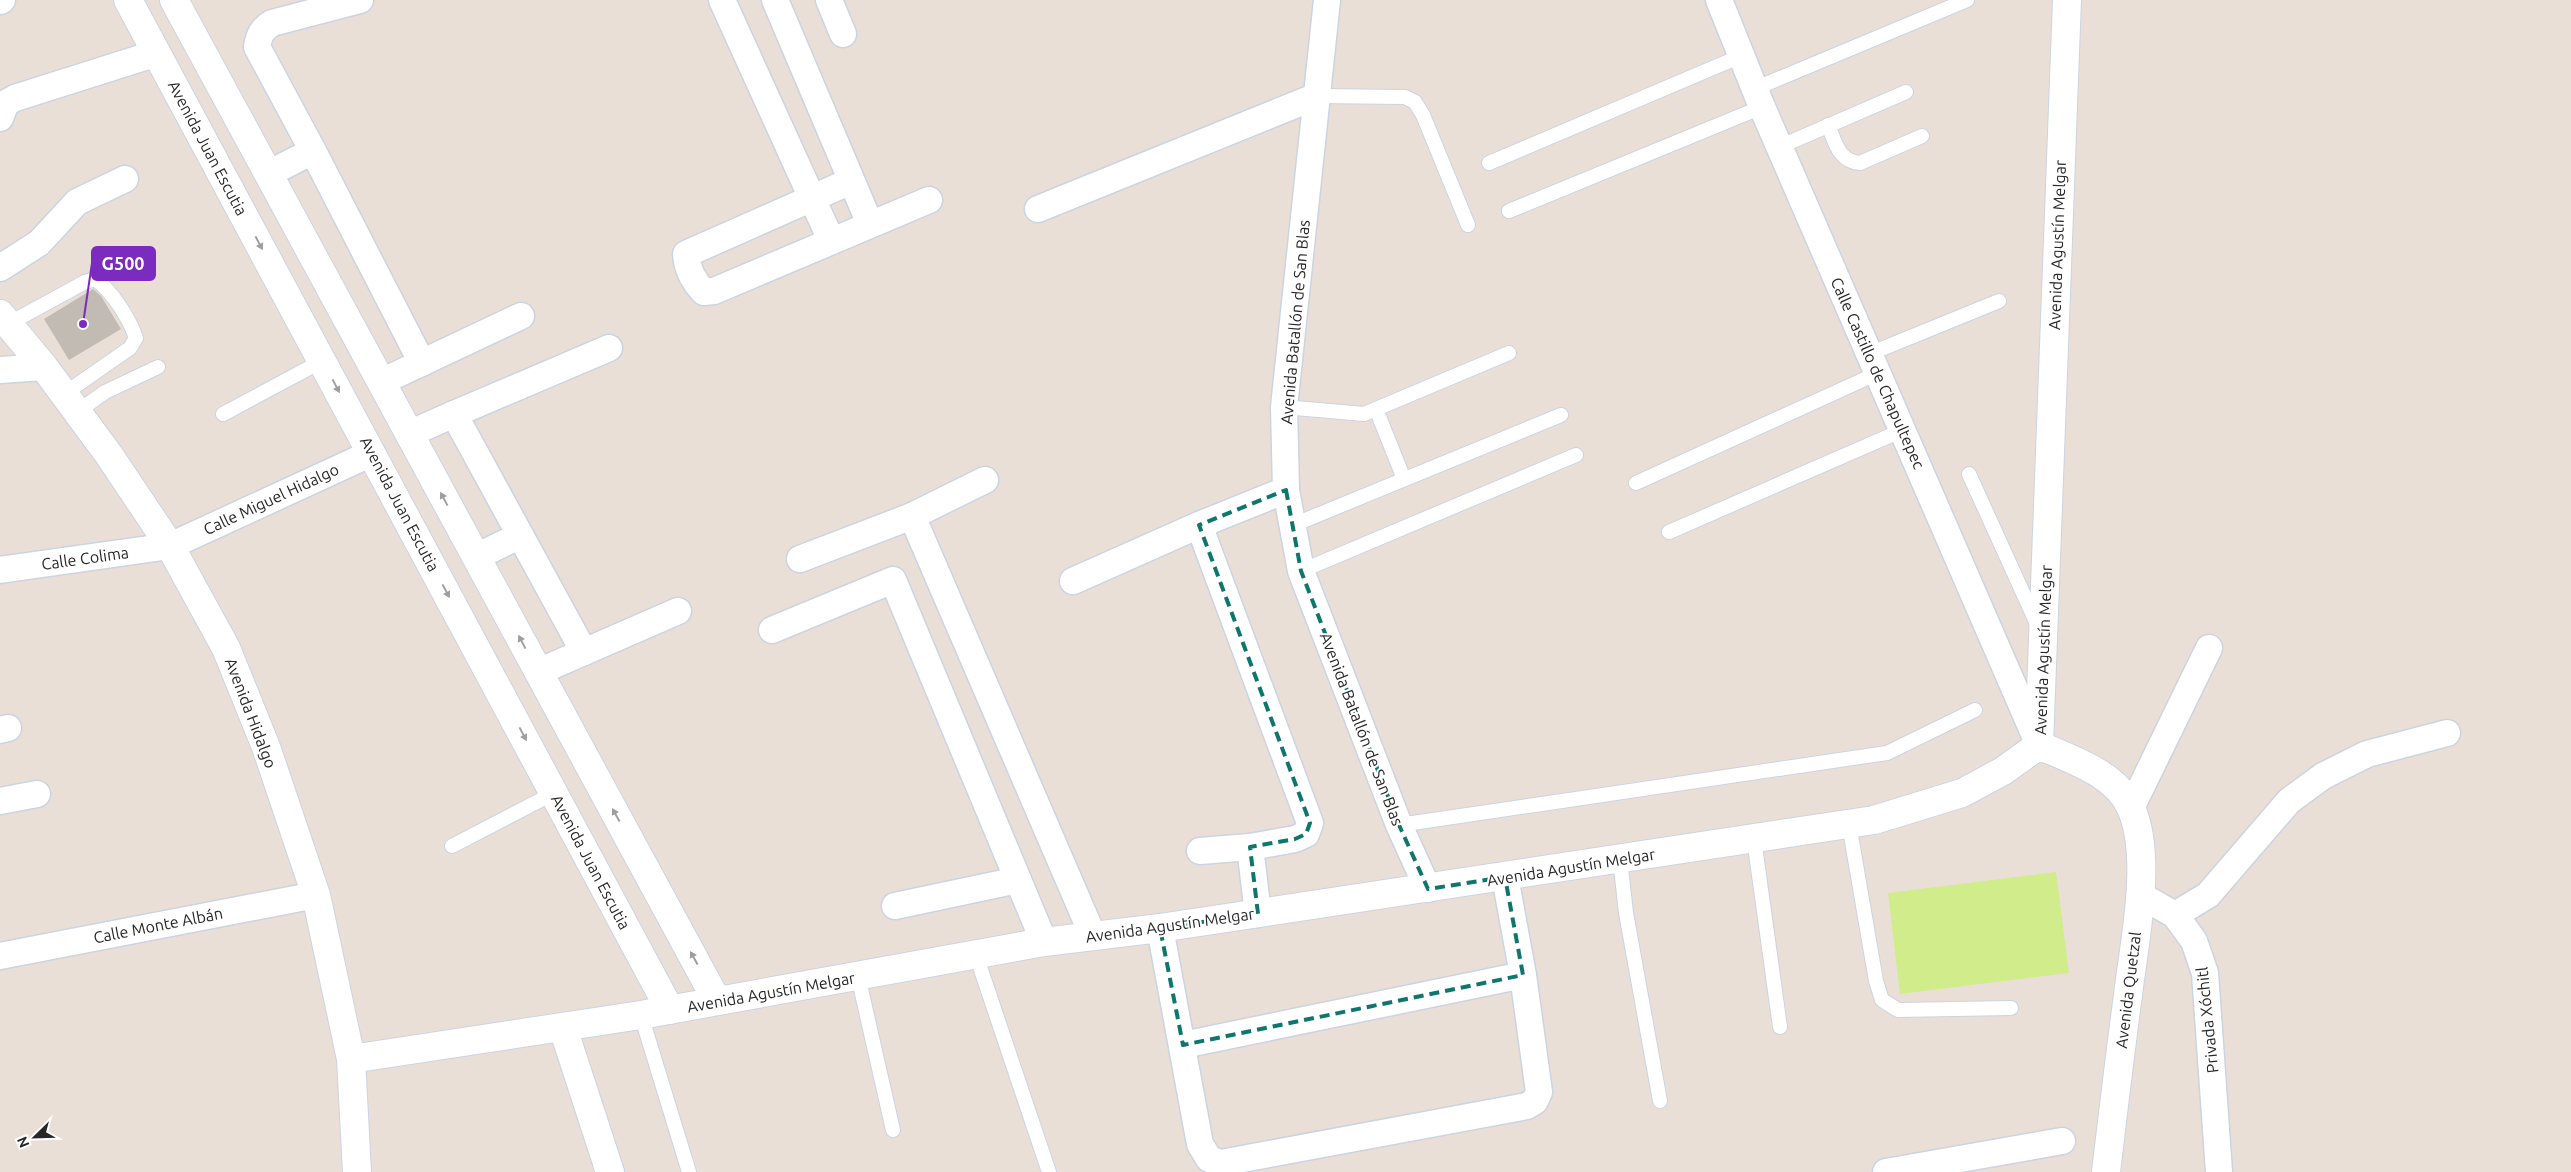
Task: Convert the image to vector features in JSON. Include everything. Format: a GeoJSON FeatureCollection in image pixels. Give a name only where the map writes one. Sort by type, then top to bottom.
{"type":"FeatureCollection","features":[{"type":"Feature","properties":{"kind":"main road","name":"Avenida Juan Escutia"},"geometry":{"type":"LineString","coordinates":[[128,0],[670,1010]]}},
{"type":"Feature","properties":{"kind":"main road"},"geometry":{"type":"LineString","coordinates":[[174,0],[717,1001]]}},
{"type":"Feature","properties":{"kind":"main road","name":"Avenida Agustín Melgar"},"geometry":{"type":"LineString","coordinates":[[351,1060],[641,1015],[1044,942],[1258,914],[1874,820],[1962,793],[2003,771],[2039,745],[2066,1]]}},
{"type":"Feature","properties":{"kind":"main road","name":"Avenida Hidalgo"},"geometry":{"type":"LineString","coordinates":[[4,319],[71,403],[170,546],[230,657],[266,747],[316,895],[351,1060],[357,1172]]}},
{"type":"Feature","properties":{"kind":"main road","name":"Avenida Quetzal"},"geometry":{"type":"LineString","coordinates":[[2039,745],[2080,764],[2111,782],[2131,808],[2140,846],[2140,895],[2106,1172]]}},
{"type":"Feature","properties":{"kind":"main road"},"geometry":{"type":"LineString","coordinates":[[563,1028],[610,1172]]}},
{"type":"Feature","properties":{"kind":"street"},"geometry":{"type":"LineString","coordinates":[[360,0],[272,23],[264,28],[258,37],[258,47],[261,57],[314,151],[422,363]]}},
{"type":"Feature","properties":{"kind":"street"},"geometry":{"type":"LineString","coordinates":[[722,0],[831,240]]}},
{"type":"Feature","properties":{"kind":"street"},"geometry":{"type":"LineString","coordinates":[[775,0],[870,224]]}},
{"type":"Feature","properties":{"kind":"street"},"geometry":{"type":"LineString","coordinates":[[829,0],[843,34]]}},
{"type":"Feature","properties":{"kind":"street","name":"Avenida Batallón de San Blas"},"geometry":{"type":"LineString","coordinates":[[1327,0],[1284,407],[1286,490],[1301,571],[1399,825],[1428,889]]}},
{"type":"Feature","properties":{"kind":"street","name":"Calle Castillo de Chapultepec"},"geometry":{"type":"LineString","coordinates":[[1719,0],[1779,147],[2039,745]]}},
{"type":"Feature","properties":{"kind":"street"},"geometry":{"type":"LineString","coordinates":[[0,118],[6,103],[15,98],[156,53]]}},
{"type":"Feature","properties":{"kind":"street"},"geometry":{"type":"LineString","coordinates":[[1038,210],[1317,96]]}},
{"type":"Feature","properties":{"kind":"street"},"geometry":{"type":"LineString","coordinates":[[268,174],[314,151]]}},
{"type":"Feature","properties":{"kind":"street"},"geometry":{"type":"LineString","coordinates":[[0,268],[38,243],[77,202],[125,179]]}},
{"type":"Feature","properties":{"kind":"street"},"geometry":{"type":"LineString","coordinates":[[851,181],[686,254],[687,265],[697,286],[704,292],[714,291],[929,200]]}},
{"type":"Feature","properties":{"kind":"street"},"geometry":{"type":"LineString","coordinates":[[381,382],[521,316]]}},
{"type":"Feature","properties":{"kind":"street"},"geometry":{"type":"LineString","coordinates":[[409,434],[609,348]]}},
{"type":"Feature","properties":{"kind":"street"},"geometry":{"type":"LineString","coordinates":[[0,370],[44,367]]}},
{"type":"Feature","properties":{"kind":"street"},"geometry":{"type":"LineString","coordinates":[[454,414],[584,652]]}},
{"type":"Feature","properties":{"kind":"street","name":"Calle Miguel Hidalgo"},"geometry":{"type":"LineString","coordinates":[[170,546],[372,453]]}},
{"type":"Feature","properties":{"kind":"street"},"geometry":{"type":"LineString","coordinates":[[800,559],[912,516],[985,480]]}},
{"type":"Feature","properties":{"kind":"street"},"geometry":{"type":"LineString","coordinates":[[1073,581],[1198,525],[1286,490]]}},
{"type":"Feature","properties":{"kind":"street"},"geometry":{"type":"LineString","coordinates":[[912,516],[1093,936]]}},
{"type":"Feature","properties":{"kind":"street"},"geometry":{"type":"LineString","coordinates":[[1198,525],[1310,823],[1306,834],[1296,840],[1250,847],[1200,851]]}},
{"type":"Feature","properties":{"kind":"street"},"geometry":{"type":"LineString","coordinates":[[476,557],[519,536]]}},
{"type":"Feature","properties":{"kind":"street","name":"Calle Colima"},"geometry":{"type":"LineString","coordinates":[[0,570],[170,546]]}},
{"type":"Feature","properties":{"kind":"street"},"geometry":{"type":"LineString","coordinates":[[772,630],[932,564]]}},
{"type":"Feature","properties":{"kind":"street"},"geometry":{"type":"LineString","coordinates":[[892,580],[1044,942]]}},
{"type":"Feature","properties":{"kind":"street"},"geometry":{"type":"LineString","coordinates":[[538,672],[678,611]]}},
{"type":"Feature","properties":{"kind":"street"},"geometry":{"type":"LineString","coordinates":[[2131,808],[2208,648]]}},
{"type":"Feature","properties":{"kind":"street"},"geometry":{"type":"LineString","coordinates":[[2175,915],[2208,895],[2289,801],[2323,776],[2367,754],[2447,733]]}},
{"type":"Feature","properties":{"kind":"street"},"geometry":{"type":"LineString","coordinates":[[0,800],[37,794]]}},
{"type":"Feature","properties":{"kind":"street"},"geometry":{"type":"LineString","coordinates":[[1250,847],[1258,914]]}},
{"type":"Feature","properties":{"kind":"street"},"geometry":{"type":"LineString","coordinates":[[1160,928],[1200,1144],[1208,1159],[1220,1163],[1527,1106],[1535,1101],[1539,1092],[1524,975],[1505,877]]}},
{"type":"Feature","properties":{"kind":"street"},"geometry":{"type":"LineString","coordinates":[[895,906],[1018,880]]}},
{"type":"Feature","properties":{"kind":"street","name":"Calle Monte Albán"},"geometry":{"type":"LineString","coordinates":[[0,956],[316,895]]}},
{"type":"Feature","properties":{"kind":"street","name":"Privada Xóchitl"},"geometry":{"type":"LineString","coordinates":[[2140,895],[2175,915],[2194,941],[2205,973],[2219,1172]]}},
{"type":"Feature","properties":{"kind":"street"},"geometry":{"type":"LineString","coordinates":[[1183,1045],[1524,975]]}},
{"type":"Feature","properties":{"kind":"street"},"geometry":{"type":"LineString","coordinates":[[1886,1172],[1931,1168],[2062,1141]]}},
{"type":"Feature","properties":{"kind":"lane"},"geometry":{"type":"LineString","coordinates":[[1510,212],[1967,0]]}},
{"type":"Feature","properties":{"kind":"lane"},"geometry":{"type":"LineString","coordinates":[[1490,163],[1741,56]]}},
{"type":"Feature","properties":{"kind":"lane"},"geometry":{"type":"LineString","coordinates":[[1779,147],[1906,92]]}},
{"type":"Feature","properties":{"kind":"lane"},"geometry":{"type":"LineString","coordinates":[[1317,96],[1397,97],[1415,102],[1423,115],[1468,226]]}},
{"type":"Feature","properties":{"kind":"lane"},"geometry":{"type":"LineString","coordinates":[[1828,125],[1842,155],[1850,162],[1860,163],[1922,136]]}},
{"type":"Feature","properties":{"kind":"lane"},"geometry":{"type":"LineString","coordinates":[[4,319],[85,282],[95,279],[104,285],[132,327],[136,338],[130,348],[71,403]]}},
{"type":"Feature","properties":{"kind":"lane"},"geometry":{"type":"LineString","coordinates":[[1636,483],[1999,301]]}},
{"type":"Feature","properties":{"kind":"lane"},"geometry":{"type":"LineString","coordinates":[[1284,407],[1364,414],[1509,353]]}},
{"type":"Feature","properties":{"kind":"lane"},"geometry":{"type":"LineString","coordinates":[[223,414],[322,361]]}},
{"type":"Feature","properties":{"kind":"lane"},"geometry":{"type":"LineString","coordinates":[[71,403],[106,392],[158,367]]}},
{"type":"Feature","properties":{"kind":"lane"},"geometry":{"type":"LineString","coordinates":[[1376,409],[1404,479]]}},
{"type":"Feature","properties":{"kind":"lane"},"geometry":{"type":"LineString","coordinates":[[1293,525],[1560,415]]}},
{"type":"Feature","properties":{"kind":"lane"},"geometry":{"type":"LineString","coordinates":[[1669,532],[1903,430]]}},
{"type":"Feature","properties":{"kind":"lane"},"geometry":{"type":"LineString","coordinates":[[1301,571],[1576,455]]}},
{"type":"Feature","properties":{"kind":"lane"},"geometry":{"type":"LineString","coordinates":[[1968,474],[2043,634]]}},
{"type":"Feature","properties":{"kind":"lane"},"geometry":{"type":"LineString","coordinates":[[1399,825],[1887,753],[1975,710]]}},
{"type":"Feature","properties":{"kind":"lane"},"geometry":{"type":"LineString","coordinates":[[452,846],[554,793]]}},
{"type":"Feature","properties":{"kind":"lane"},"geometry":{"type":"LineString","coordinates":[[1849,824],[1875,972],[1882,1000],[1898,1010],[2011,1008]]}},
{"type":"Feature","properties":{"kind":"lane"},"geometry":{"type":"LineString","coordinates":[[1754,839],[1780,1027]]}},
{"type":"Feature","properties":{"kind":"lane"},"geometry":{"type":"LineString","coordinates":[[1620,859],[1626,913],[1660,1100]]}},
{"type":"Feature","properties":{"kind":"lane"},"geometry":{"type":"LineString","coordinates":[[976,954],[1049,1172]]}},
{"type":"Feature","properties":{"kind":"lane"},"geometry":{"type":"LineString","coordinates":[[858,976],[893,1130]]}},
{"type":"Feature","properties":{"kind":"lane"},"geometry":{"type":"LineString","coordinates":[[641,1015],[689,1172]]}},
{"type":"Feature","properties":{"kind":"highlighted area"},"geometry":{"type":"Polygon","coordinates":[[[1286,490],[1301,571],[1399,825],[1428,889],[1505,877],[1523,975],[1183,1045],[1160,928],[1258,914],[1250,847],[1295,839],[1306,834],[1310,823],[1199,525],[1286,490]]]}},
{"type":"Feature","properties":{"kind":"green space"},"geometry":{"type":"Polygon","coordinates":[[[2056,872],[2069,973],[1900,994],[1888,893],[2056,872]]]}},
{"type":"Feature","properties":{"kind":"building"},"geometry":{"type":"Polygon","coordinates":[[[93,289],[101,296],[121,329],[69,360],[44,319],[93,289]]]}},
{"type":"Feature","properties":{"kind":"place","name":"G500"},"geometry":{"type":"Point","coordinates":[83,324]}}]}
